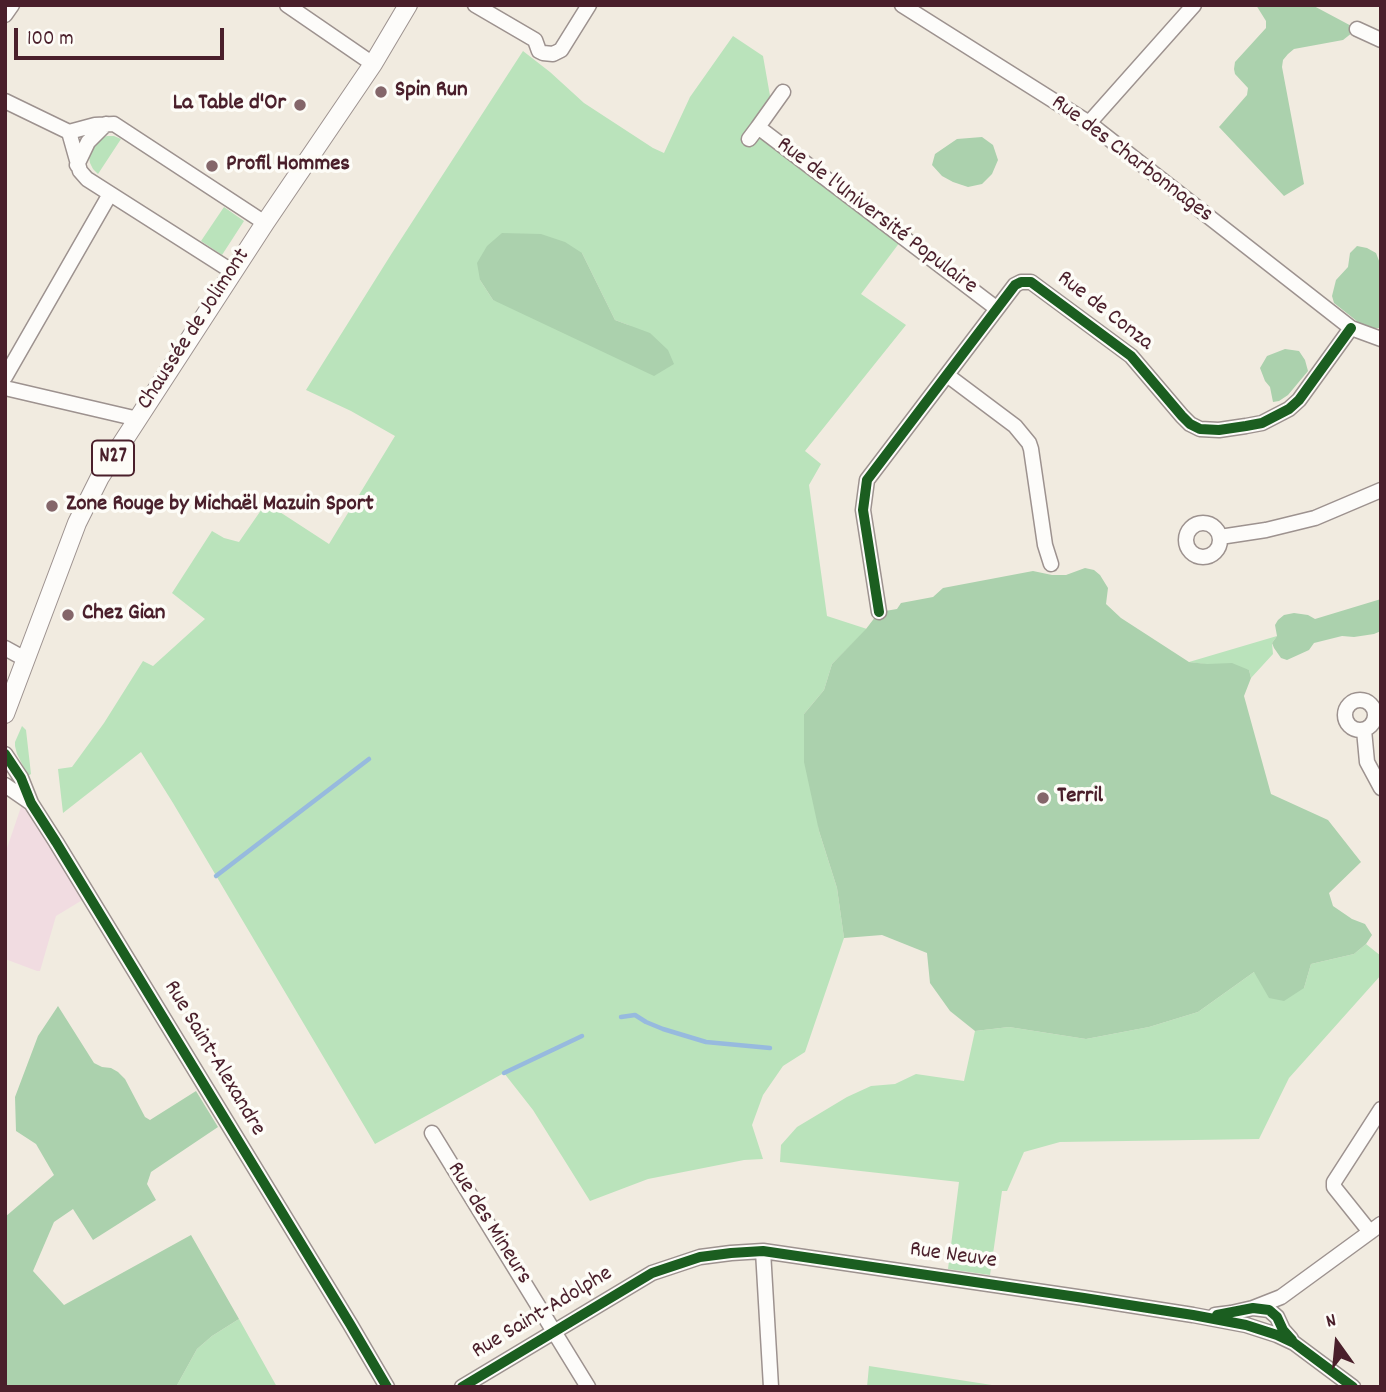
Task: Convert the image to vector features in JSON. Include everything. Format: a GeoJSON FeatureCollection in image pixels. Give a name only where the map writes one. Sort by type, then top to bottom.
{"type":"FeatureCollection","features":[{"type":"Feature","properties":{"kind":"main road","name":"Chaussée de Jolimont"},"geometry":{"type":"LineString","coordinates":[[5,714],[77,523],[100,477],[265,223],[373,64],[408,5]]}},
{"type":"Feature","properties":{"kind":"street"},"geometry":{"type":"LineString","coordinates":[[5,15],[12,5]]}},
{"type":"Feature","properties":{"kind":"street"},"geometry":{"type":"LineString","coordinates":[[287,5],[373,64]]}},
{"type":"Feature","properties":{"kind":"street"},"geometry":{"type":"LineString","coordinates":[[475,5],[535,40],[539,51],[553,54],[561,50],[589,5]]}},
{"type":"Feature","properties":{"kind":"street","name":"Rue des Charbonnages"},"geometry":{"type":"LineString","coordinates":[[902,5],[1089,123],[1351,328],[1381,340]]}},
{"type":"Feature","properties":{"kind":"street"},"geometry":{"type":"LineString","coordinates":[[1089,123],[1194,5]]}},
{"type":"Feature","properties":{"kind":"street"},"geometry":{"type":"LineString","coordinates":[[1357,29],[1381,40]]}},
{"type":"Feature","properties":{"kind":"street","name":"Rue de l'Université Populaire"},"geometry":{"type":"LineString","coordinates":[[783,92],[754,133],[996,308]]}},
{"type":"Feature","properties":{"kind":"street"},"geometry":{"type":"LineString","coordinates":[[5,102],[69,132],[95,125],[114,124],[265,223]]}},
{"type":"Feature","properties":{"kind":"street"},"geometry":{"type":"LineString","coordinates":[[77,164],[88,142],[106,124]]}},
{"type":"Feature","properties":{"kind":"street"},"geometry":{"type":"LineString","coordinates":[[69,132],[77,164],[87,179],[233,272]]}},
{"type":"Feature","properties":{"kind":"street"},"geometry":{"type":"LineString","coordinates":[[5,377],[110,194]]}},
{"type":"Feature","properties":{"kind":"street","name":"Rue de Conza"},"geometry":{"type":"LineString","coordinates":[[879,612],[863,510],[867,480],[1015,285],[1031,282],[1131,356],[1190,424],[1200,429],[1234,429],[1262,423],[1289,409],[1351,328]]}},
{"type":"Feature","properties":{"kind":"street"},"geometry":{"type":"LineString","coordinates":[[947,375],[1015,425],[1029,443],[1045,545],[1051,564]]}},
{"type":"Feature","properties":{"kind":"street"},"geometry":{"type":"LineString","coordinates":[[5,388],[138,419]]}},
{"type":"Feature","properties":{"kind":"street"},"geometry":{"type":"LineString","coordinates":[[1220,537],[1266,530],[1315,518],[1381,490]]}},
{"type":"Feature","properties":{"kind":"street"},"geometry":{"type":"LineString","coordinates":[[5,649],[25,659]]}},
{"type":"Feature","properties":{"kind":"street"},"geometry":{"type":"LineString","coordinates":[[1364,730],[1367,762],[1381,788]]}},
{"type":"Feature","properties":{"kind":"street","name":"Rue Saint-Alexandre"},"geometry":{"type":"LineString","coordinates":[[5,754],[21,778],[31,803],[387,1387]]}},
{"type":"Feature","properties":{"kind":"street","name":"Rue Saint-Alexandre"},"geometry":{"type":"LineString","coordinates":[[5,785],[31,803]]}},
{"type":"Feature","properties":{"kind":"street"},"geometry":{"type":"LineString","coordinates":[[1353,1387],[1294,1343],[1268,1312],[1375,1228],[1334,1187],[1381,1109]]}},
{"type":"Feature","properties":{"kind":"street","name":"Rue des Mineurs"},"geometry":{"type":"LineString","coordinates":[[432,1133],[588,1387]]}},
{"type":"Feature","properties":{"kind":"street"},"geometry":{"type":"LineString","coordinates":[[763,1251],[771,1387]]}},
{"type":"Feature","properties":{"kind":"street","name":"Rue Neuve"},"geometry":{"type":"LineString","coordinates":[[707,1256],[763,1251],[1193,1315],[1268,1312]]}},
{"type":"Feature","properties":{"kind":"street","name":"Rue Saint-Adolphe"},"geometry":{"type":"LineString","coordinates":[[462,1387],[646,1277],[666,1267],[707,1256]]}},
{"type":"Feature","properties":{"kind":"shaded area"},"geometry":{"type":"Polygon","coordinates":[[[31,803],[89,896],[56,916],[40,971],[5,959],[5,854],[22,804],[31,803]]]}},
{"type":"Feature","properties":{"kind":"green space"},"geometry":{"type":"Polygon","coordinates":[[[1256,5],[1312,5],[1357,29],[1343,40],[1294,49],[1283,60],[1282,67],[1304,184],[1284,196],[1219,127],[1247,95],[1248,88],[1235,74],[1234,69],[1235,62],[1266,28],[1266,21],[1256,5]]]}},
{"type":"Feature","properties":{"kind":"green space"},"geometry":{"type":"Polygon","coordinates":[[[733,36],[763,56],[772,107],[758,127],[903,238],[861,294],[906,325],[805,451],[821,464],[809,485],[827,616],[867,629],[832,664],[824,690],[804,714],[819,831],[837,888],[844,938],[805,1052],[783,1066],[763,1095],[752,1125],[763,1159],[744,1160],[648,1179],[590,1201],[533,1110],[504,1073],[375,1144],[141,752],[63,813],[58,769],[72,767],[104,723],[143,661],[153,666],[205,619],[172,593],[212,531],[239,542],[266,503],[329,544],[395,436],[306,390],[523,51],[584,103],[664,153],[690,97],[733,36]],[[582,253],[480,280],[493,300],[631,326],[615,320],[582,253]]]}},
{"type":"Feature","properties":{"kind":"green space"},"geometry":{"type":"Polygon","coordinates":[[[107,136],[121,139],[98,174],[90,163],[89,156],[91,149],[100,139],[107,136]]]}},
{"type":"Feature","properties":{"kind":"green space"},"geometry":{"type":"Polygon","coordinates":[[[982,137],[993,145],[998,160],[992,174],[982,184],[968,187],[953,182],[942,176],[932,165],[935,154],[957,139],[982,137]]]}},
{"type":"Feature","properties":{"kind":"green space"},"geometry":{"type":"Polygon","coordinates":[[[224,207],[244,221],[222,255],[201,241],[224,207]]]}},
{"type":"Feature","properties":{"kind":"green space"},"geometry":{"type":"Polygon","coordinates":[[[502,233],[541,234],[565,242],[582,253],[615,320],[650,333],[668,350],[674,364],[654,376],[493,300],[480,280],[477,263],[487,246],[502,233]]]}},
{"type":"Feature","properties":{"kind":"green space"},"geometry":{"type":"Polygon","coordinates":[[[1357,246],[1376,253],[1381,266],[1381,328],[1368,328],[1334,303],[1332,296],[1336,280],[1348,267],[1350,253],[1357,246]]]}},
{"type":"Feature","properties":{"kind":"green space"},"geometry":{"type":"Polygon","coordinates":[[[1285,349],[1299,351],[1308,371],[1288,395],[1273,402],[1270,387],[1260,368],[1267,356],[1285,349]]]}},
{"type":"Feature","properties":{"kind":"green space"},"geometry":{"type":"Polygon","coordinates":[[[1085,568],[1100,575],[1108,588],[1106,604],[1121,618],[1189,662],[1232,663],[1249,670],[1251,678],[1244,696],[1271,794],[1328,820],[1361,862],[1329,893],[1333,906],[1365,924],[1372,935],[1354,954],[1311,964],[1304,988],[1284,1001],[1269,998],[1254,972],[1198,1012],[1149,1027],[1086,1039],[1009,1027],[975,1031],[950,1011],[930,983],[927,953],[882,935],[844,938],[837,888],[819,831],[804,762],[804,714],[824,690],[832,664],[879,612],[897,609],[901,603],[933,597],[943,588],[1033,571],[1066,575],[1085,568]]]}},
{"type":"Feature","properties":{"kind":"green space"},"geometry":{"type":"Polygon","coordinates":[[[1381,599],[1381,631],[1314,643],[1309,650],[1287,660],[1281,658],[1274,648],[1272,643],[1277,636],[1275,625],[1284,615],[1294,613],[1315,619],[1381,599]]]}},
{"type":"Feature","properties":{"kind":"green space"},"geometry":{"type":"Polygon","coordinates":[[[1277,636],[1272,643],[1273,654],[1251,678],[1249,670],[1189,662],[1277,636]]]}},
{"type":"Feature","properties":{"kind":"green space"},"geometry":{"type":"Polygon","coordinates":[[[22,726],[26,730],[31,774],[28,776],[15,746],[22,726]]]}},
{"type":"Feature","properties":{"kind":"green space"},"geometry":{"type":"Polygon","coordinates":[[[1366,944],[1381,956],[1381,975],[1289,1078],[1259,1139],[1060,1142],[1024,1152],[1007,1191],[1002,1191],[990,1275],[948,1269],[959,1182],[780,1162],[781,1145],[797,1127],[871,1086],[895,1084],[916,1074],[964,1081],[975,1031],[1009,1027],[1086,1039],[1149,1027],[1198,1012],[1254,972],[1304,988],[1311,964],[1354,954],[1366,944]]]}},
{"type":"Feature","properties":{"kind":"green space"},"geometry":{"type":"Polygon","coordinates":[[[58,1006],[94,1063],[111,1068],[125,1079],[145,1117],[150,1120],[196,1091],[218,1127],[151,1172],[147,1184],[156,1200],[93,1240],[73,1209],[54,1222],[33,1271],[64,1305],[191,1235],[239,1319],[197,1349],[176,1387],[5,1387],[5,1217],[54,1175],[36,1144],[16,1131],[15,1097],[38,1036],[58,1006]]]}},
{"type":"Feature","properties":{"kind":"green space"},"geometry":{"type":"Polygon","coordinates":[[[239,1319],[277,1387],[176,1387],[197,1349],[239,1319]]]}},
{"type":"Feature","properties":{"kind":"green space"},"geometry":{"type":"Polygon","coordinates":[[[869,1366],[992,1385],[1007,1387],[867,1387],[869,1366]]]}},
{"type":"Feature","properties":{"kind":"waterway"},"geometry":{"type":"LineString","coordinates":[[216,876],[369,759]]}},
{"type":"Feature","properties":{"kind":"waterway"},"geometry":{"type":"LineString","coordinates":[[621,1017],[635,1015],[663,1029],[706,1042],[770,1048]]}},
{"type":"Feature","properties":{"kind":"waterway"},"geometry":{"type":"LineString","coordinates":[[504,1073],[582,1036]]}},
{"type":"Feature","properties":{"kind":"cycle path"},"geometry":{"type":"LineString","coordinates":[[879,612],[863,510],[867,480],[1015,285],[1031,282],[1131,356],[1182,416],[1200,429],[1219,430],[1262,423],[1289,409],[1299,400],[1351,328]]}},
{"type":"Feature","properties":{"kind":"cycle path"},"geometry":{"type":"LineString","coordinates":[[5,754],[21,778],[31,803],[387,1387]]}},
{"type":"Feature","properties":{"kind":"cycle path"},"geometry":{"type":"LineString","coordinates":[[462,1387],[652,1273],[700,1257],[763,1251],[1084,1298],[1246,1325],[1294,1343],[1353,1387]]}},
{"type":"Feature","properties":{"kind":"cycle path"},"geometry":{"type":"LineString","coordinates":[[1217,1315],[1253,1308],[1269,1310],[1292,1340]]}},
{"type":"Feature","properties":{"kind":"place","name":"Spin Run"},"geometry":{"type":"Point","coordinates":[381,92]}},
{"type":"Feature","properties":{"kind":"place","name":"La Table d'Or"},"geometry":{"type":"Point","coordinates":[300,105]}},
{"type":"Feature","properties":{"kind":"place","name":"Profil Hommes"},"geometry":{"type":"Point","coordinates":[212,166]}},
{"type":"Feature","properties":{"kind":"place","name":"Zone Rouge by Michaël Mazuin Sport"},"geometry":{"type":"Point","coordinates":[52,506]}},
{"type":"Feature","properties":{"kind":"place","name":"Chez Gian"},"geometry":{"type":"Point","coordinates":[68,615]}},
{"type":"Feature","properties":{"kind":"place","name":"Terril"},"geometry":{"type":"Point","coordinates":[1043,798]}}]}
